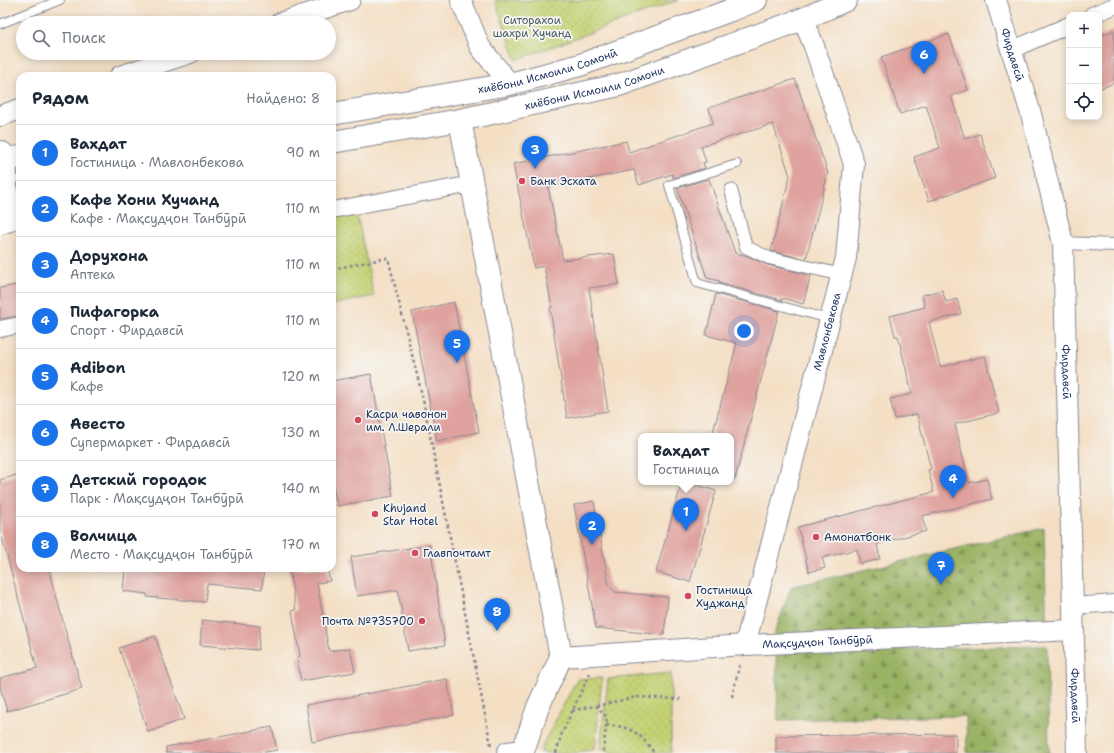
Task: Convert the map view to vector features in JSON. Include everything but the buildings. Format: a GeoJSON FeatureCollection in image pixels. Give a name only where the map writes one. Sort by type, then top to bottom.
{"type":"FeatureCollection","features":[{"type":"Feature","properties":{"kind":"main road","name":"хиёбони Исмоили Сомонӣ"},"geometry":{"type":"LineString","coordinates":[[336,113],[510,84],[580,65],[734,10],[756,0]]}},
{"type":"Feature","properties":{"kind":"main road","name":"хиёбони Исмоили Сомони"},"geometry":{"type":"LineString","coordinates":[[336,141],[460,120],[619,85],[803,19],[846,0]]}},
{"type":"Feature","properties":{"kind":"main road"},"geometry":{"type":"LineString","coordinates":[[460,120],[561,656],[538,707],[511,750]]}},
{"type":"Feature","properties":{"kind":"main road"},"geometry":{"type":"LineString","coordinates":[[0,223],[9,220],[12,205],[6,157]]}},
{"type":"Feature","properties":{"kind":"street"},"geometry":{"type":"LineString","coordinates":[[301,16],[350,0]]}},
{"type":"Feature","properties":{"kind":"street"},"geometry":{"type":"LineString","coordinates":[[461,0],[480,47],[510,84]]}},
{"type":"Feature","properties":{"kind":"street","name":"Фирдавсӣ"},"geometry":{"type":"LineString","coordinates":[[996,0],[1031,114],[1063,243],[1077,753]]}},
{"type":"Feature","properties":{"kind":"street"},"geometry":{"type":"LineString","coordinates":[[1099,12],[1114,6]]}},
{"type":"Feature","properties":{"kind":"street","name":"Мавлонбекова"},"geometry":{"type":"LineString","coordinates":[[745,645],[846,258],[854,164],[814,46],[803,19]]}},
{"type":"Feature","properties":{"kind":"street"},"geometry":{"type":"LineString","coordinates":[[1011,50],[1066,26]]}},
{"type":"Feature","properties":{"kind":"street"},"geometry":{"type":"LineString","coordinates":[[132,72],[169,60]]}},
{"type":"Feature","properties":{"kind":"street"},"geometry":{"type":"LineString","coordinates":[[0,116],[16,110]]}},
{"type":"Feature","properties":{"kind":"street"},"geometry":{"type":"LineString","coordinates":[[336,209],[472,184]]}},
{"type":"Feature","properties":{"kind":"street"},"geometry":{"type":"LineString","coordinates":[[731,190],[746,247],[769,258],[842,275]]}},
{"type":"Feature","properties":{"kind":"street"},"geometry":{"type":"LineString","coordinates":[[1063,243],[1114,245]]}},
{"type":"Feature","properties":{"kind":"street"},"geometry":{"type":"LineString","coordinates":[[0,329],[16,326]]}},
{"type":"Feature","properties":{"kind":"street"},"geometry":{"type":"LineString","coordinates":[[1074,606],[1114,603]]}},
{"type":"Feature","properties":{"kind":"street","name":"Мақсудҷон Танбӯрӣ"},"geometry":{"type":"LineString","coordinates":[[561,656],[745,645],[1074,630]]}},
{"type":"Feature","properties":{"kind":"lane"},"geometry":{"type":"LineString","coordinates":[[20,16],[60,0]]}},
{"type":"Feature","properties":{"kind":"lane"},"geometry":{"type":"LineString","coordinates":[[0,24],[16,18]]}},
{"type":"Feature","properties":{"kind":"lane"},"geometry":{"type":"LineString","coordinates":[[737,164],[670,185],[697,283],[830,320]]}},
{"type":"Feature","properties":{"kind":"path"},"geometry":{"type":"LineString","coordinates":[[336,268],[388,258],[511,750]]}},
{"type":"Feature","properties":{"kind":"path"},"geometry":{"type":"LineString","coordinates":[[732,697],[745,645]]}},
{"type":"Feature","properties":{"kind":"path"},"geometry":{"type":"LineString","coordinates":[[556,753],[562,733],[593,667]]}},
{"type":"Feature","properties":{"kind":"path"},"geometry":{"type":"LineString","coordinates":[[572,711],[636,698],[681,699]]}},
{"type":"Feature","properties":{"kind":"path"},"geometry":{"type":"LineString","coordinates":[[596,706],[607,717],[603,753]]}},
{"type":"Feature","properties":{"kind":"path"},"geometry":{"type":"LineString","coordinates":[[606,725],[618,726],[633,730],[648,744],[654,753]]}},
{"type":"Feature","properties":{"kind":"green space","name":"Ситорахои шахри Хучанд"},"geometry":{"type":"Polygon","coordinates":[[[495,0],[679,0],[516,60],[495,0]]]}},
{"type":"Feature","properties":{"kind":"green space"},"geometry":{"type":"Polygon","coordinates":[[[356,210],[374,296],[336,304],[336,214],[356,210]]]}},
{"type":"Feature","properties":{"kind":"green space"},"geometry":{"type":"Polygon","coordinates":[[[1044,528],[1047,634],[771,643],[791,587],[1044,528]]]}},
{"type":"Feature","properties":{"kind":"green space"},"geometry":{"type":"Polygon","coordinates":[[[1047,646],[1049,753],[967,753],[966,716],[778,720],[776,652],[1047,646]]]}},
{"type":"Feature","properties":{"kind":"green space"},"geometry":{"type":"Polygon","coordinates":[[[671,673],[671,753],[612,753],[605,749],[600,749],[608,679],[671,673]]]}},
{"type":"Feature","properties":{"kind":"green space"},"geometry":{"type":"Polygon","coordinates":[[[602,678],[595,749],[579,753],[541,753],[542,746],[577,679],[602,678]]]}},
{"type":"Feature","properties":{"kind":"place","name":"Авесто"},"geometry":{"type":"Point","coordinates":[924,74]}},
{"type":"Feature","properties":{"kind":"place","name":"Дорухона"},"geometry":{"type":"Point","coordinates":[535,169]}},
{"type":"Feature","properties":{"kind":"place","name":"Банк Эсхата"},"geometry":{"type":"Point","coordinates":[522,181]}},
{"type":"Feature","properties":{"kind":"place","name":"Adibon"},"geometry":{"type":"Point","coordinates":[457,363]}},
{"type":"Feature","properties":{"kind":"place","name":"Касри чавонон им. Л.Шерали"},"geometry":{"type":"Point","coordinates":[358,420]}},
{"type":"Feature","properties":{"kind":"place","name":"Пифагорка"},"geometry":{"type":"Point","coordinates":[953,498]}},
{"type":"Feature","properties":{"kind":"place","name":"Khujand Star Hotel"},"geometry":{"type":"Point","coordinates":[375,514]}},
{"type":"Feature","properties":{"kind":"place","name":"Вахдат"},"geometry":{"type":"Point","coordinates":[686,531]}},
{"type":"Feature","properties":{"kind":"place","name":"Амонатбонк"},"geometry":{"type":"Point","coordinates":[816,537]}},
{"type":"Feature","properties":{"kind":"place","name":"Кафе Хони Хучанд"},"geometry":{"type":"Point","coordinates":[592,545]}},
{"type":"Feature","properties":{"kind":"place","name":"Главпочтамт"},"geometry":{"type":"Point","coordinates":[415,553]}},
{"type":"Feature","properties":{"kind":"place","name":"Детский городок"},"geometry":{"type":"Point","coordinates":[941,585]}},
{"type":"Feature","properties":{"kind":"place","name":"Гостиница Худжанд"},"geometry":{"type":"Point","coordinates":[688,596]}},
{"type":"Feature","properties":{"kind":"place","name":"Почта №735700"},"geometry":{"type":"Point","coordinates":[422,621]}},
{"type":"Feature","properties":{"kind":"place","name":"Волчица"},"geometry":{"type":"Point","coordinates":[497,631]}}]}
